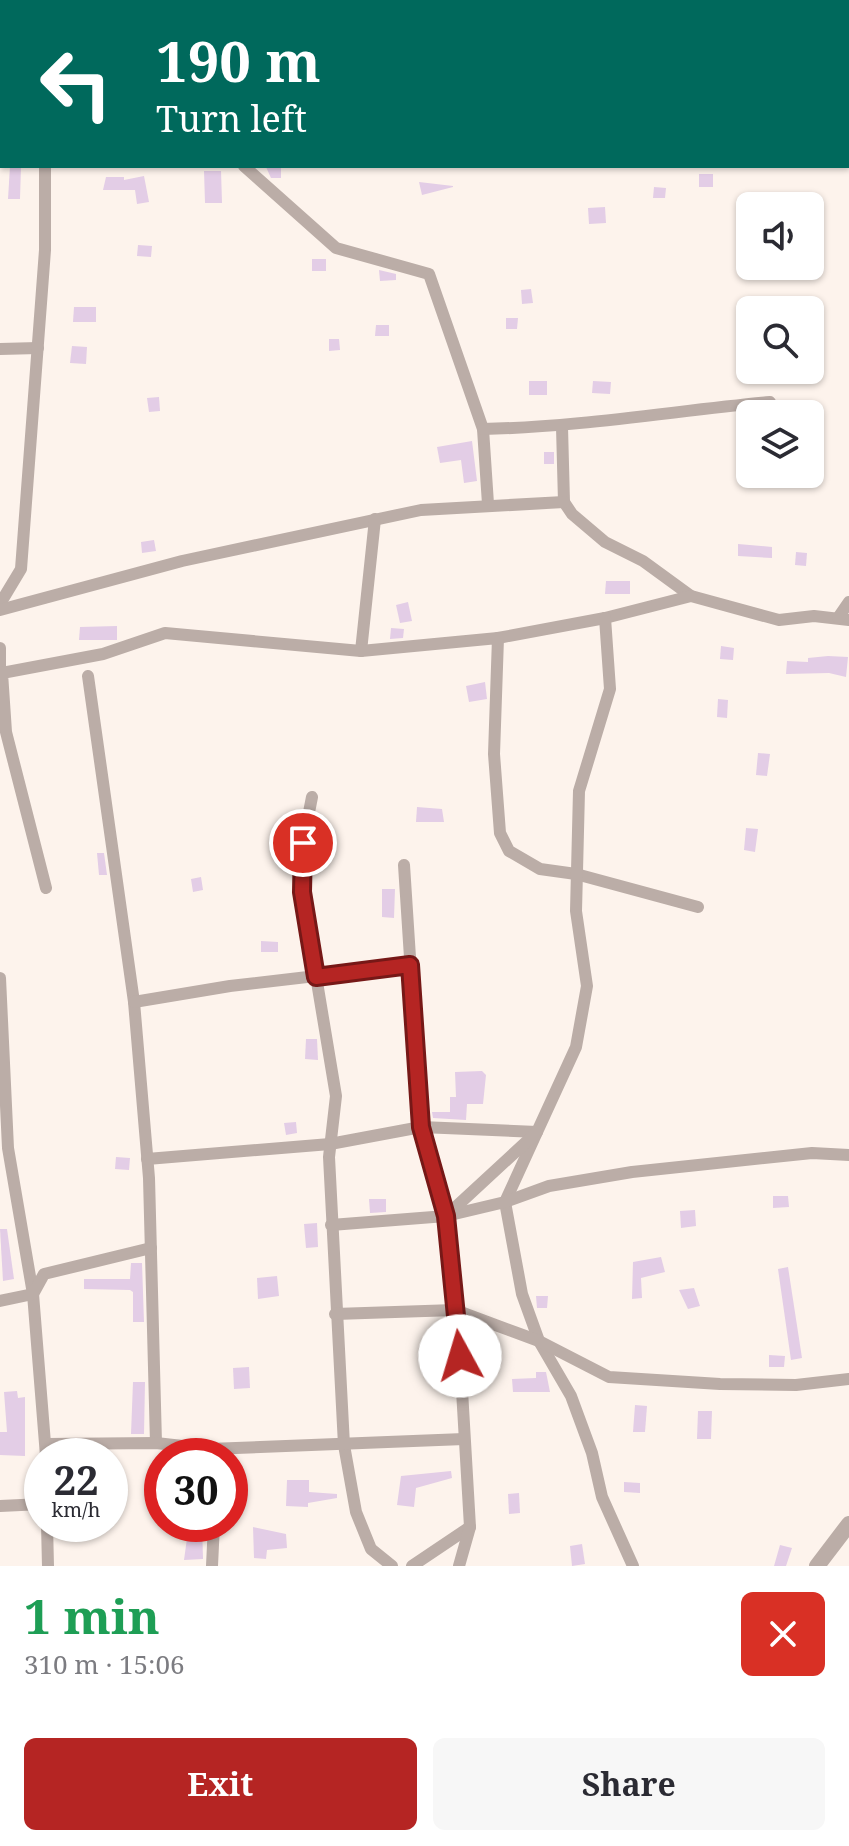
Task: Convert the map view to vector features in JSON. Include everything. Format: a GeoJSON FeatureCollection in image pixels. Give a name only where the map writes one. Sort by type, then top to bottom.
{"type":"FeatureCollection","features":[{"type":"Feature","properties":{"kind":"street"},"geometry":{"type":"LineString","coordinates":[[0,607],[21,569],[45,250],[45,168]]}},
{"type":"Feature","properties":{"kind":"street"},"geometry":{"type":"LineString","coordinates":[[246,168],[336,248],[429,274],[483,429],[488,504]]}},
{"type":"Feature","properties":{"kind":"street"},"geometry":{"type":"LineString","coordinates":[[0,349],[38,348]]}},
{"type":"Feature","properties":{"kind":"street"},"geometry":{"type":"LineString","coordinates":[[483,429],[562,427],[736,405]]}},
{"type":"Feature","properties":{"kind":"street"},"geometry":{"type":"LineString","coordinates":[[562,427],[564,502],[572,514],[605,542],[643,561],[691,596],[779,620],[814,616],[844,619],[849,602]]}},
{"type":"Feature","properties":{"kind":"street"},"geometry":{"type":"LineString","coordinates":[[0,607],[182,561],[375,519],[488,504],[564,502]]}},
{"type":"Feature","properties":{"kind":"street"},"geometry":{"type":"LineString","coordinates":[[361,651],[375,519]]}},
{"type":"Feature","properties":{"kind":"street"},"geometry":{"type":"LineString","coordinates":[[1,673],[103,654],[165,633],[361,651],[498,638],[605,618],[691,596]]}},
{"type":"Feature","properties":{"kind":"street"},"geometry":{"type":"LineString","coordinates":[[605,618],[610,689],[579,791],[576,911],[587,986],[576,1047],[505,1202],[522,1294],[539,1341],[571,1396],[592,1453],[602,1497],[633,1566]]}},
{"type":"Feature","properties":{"kind":"street"},"geometry":{"type":"LineString","coordinates":[[498,638],[494,754],[500,833],[509,851],[540,869],[576,874],[698,907]]}},
{"type":"Feature","properties":{"kind":"street"},"geometry":{"type":"LineString","coordinates":[[0,648],[6,732],[46,888]]}},
{"type":"Feature","properties":{"kind":"street"},"geometry":{"type":"LineString","coordinates":[[88,676],[134,1002],[147,1159],[156,1438]]}},
{"type":"Feature","properties":{"kind":"street"},"geometry":{"type":"LineString","coordinates":[[312,797],[303,843],[302,892],[336,1096],[330,1144],[331,1225],[344,1445],[356,1512],[371,1549],[392,1566]]}},
{"type":"Feature","properties":{"kind":"street"},"geometry":{"type":"LineString","coordinates":[[404,865],[421,1127],[446,1216],[455,1310],[470,1527],[459,1566]]}},
{"type":"Feature","properties":{"kind":"street"},"geometry":{"type":"LineString","coordinates":[[134,1002],[230,986],[410,965]]}},
{"type":"Feature","properties":{"kind":"street"},"geometry":{"type":"LineString","coordinates":[[0,978],[8,1148],[33,1294],[45,1438]]}},
{"type":"Feature","properties":{"kind":"street"},"geometry":{"type":"LineString","coordinates":[[147,1159],[330,1144],[421,1127],[537,1132]]}},
{"type":"Feature","properties":{"kind":"street"},"geometry":{"type":"LineString","coordinates":[[446,1216],[537,1132]]}},
{"type":"Feature","properties":{"kind":"street"},"geometry":{"type":"LineString","coordinates":[[331,1225],[446,1216],[505,1202],[549,1186],[632,1172],[812,1153],[849,1155]]}},
{"type":"Feature","properties":{"kind":"street"},"geometry":{"type":"LineString","coordinates":[[0,1301],[33,1294],[44,1274],[151,1248]]}},
{"type":"Feature","properties":{"kind":"street"},"geometry":{"type":"LineString","coordinates":[[335,1314],[455,1310],[539,1341],[609,1377],[796,1385],[849,1379]]}},
{"type":"Feature","properties":{"kind":"street"},"geometry":{"type":"LineString","coordinates":[[248,1451],[464,1439]]}},
{"type":"Feature","properties":{"kind":"street"},"geometry":{"type":"LineString","coordinates":[[0,1506],[24,1505]]}},
{"type":"Feature","properties":{"kind":"street"},"geometry":{"type":"LineString","coordinates":[[817,1566],[849,1524]]}},
{"type":"Feature","properties":{"kind":"street"},"geometry":{"type":"LineString","coordinates":[[412,1566],[470,1527]]}},
{"type":"Feature","properties":{"kind":"street"},"geometry":{"type":"LineString","coordinates":[[47,1542],[48,1566]]}},
{"type":"Feature","properties":{"kind":"street"},"geometry":{"type":"LineString","coordinates":[[212,1566],[213,1542]]}},
{"type":"Feature","properties":{"kind":"building"},"geometry":{"type":"Polygon","coordinates":[[[10,168],[21,168],[20,199],[8,199],[10,168]]]}},
{"type":"Feature","properties":{"kind":"building"},"geometry":{"type":"Polygon","coordinates":[[[266,168],[281,168],[281,178],[271,178],[266,168]]]}},
{"type":"Feature","properties":{"kind":"building"},"geometry":{"type":"Polygon","coordinates":[[[204,171],[221,171],[222,203],[205,203],[204,171]]]}},
{"type":"Feature","properties":{"kind":"building"},"geometry":{"type":"Polygon","coordinates":[[[699,174],[713,174],[713,187],[699,187],[699,174]]]}},
{"type":"Feature","properties":{"kind":"building"},"geometry":{"type":"Polygon","coordinates":[[[144,176],[149,202],[137,204],[135,190],[103,190],[106,177],[124,177],[124,180],[144,176]]]}},
{"type":"Feature","properties":{"kind":"building"},"geometry":{"type":"Polygon","coordinates":[[[419,182],[453,186],[453,187],[422,195],[419,182]]]}},
{"type":"Feature","properties":{"kind":"building"},"geometry":{"type":"Polygon","coordinates":[[[654,187],[666,188],[665,198],[653,198],[654,187]]]}},
{"type":"Feature","properties":{"kind":"building"},"geometry":{"type":"Polygon","coordinates":[[[605,207],[606,223],[589,224],[588,208],[605,207]]]}},
{"type":"Feature","properties":{"kind":"building"},"geometry":{"type":"Polygon","coordinates":[[[138,245],[152,246],[151,257],[137,256],[138,245]]]}},
{"type":"Feature","properties":{"kind":"building"},"geometry":{"type":"Polygon","coordinates":[[[312,259],[326,259],[326,271],[312,271],[312,259]]]}},
{"type":"Feature","properties":{"kind":"building"},"geometry":{"type":"Polygon","coordinates":[[[379,270],[396,274],[396,280],[380,281],[379,270]]]}},
{"type":"Feature","properties":{"kind":"building"},"geometry":{"type":"Polygon","coordinates":[[[531,289],[533,303],[522,304],[521,290],[531,289]]]}},
{"type":"Feature","properties":{"kind":"building"},"geometry":{"type":"Polygon","coordinates":[[[74,307],[96,307],[96,322],[73,322],[74,307]]]}},
{"type":"Feature","properties":{"kind":"building"},"geometry":{"type":"Polygon","coordinates":[[[506,318],[518,318],[517,329],[506,329],[506,318]]]}},
{"type":"Feature","properties":{"kind":"building"},"geometry":{"type":"Polygon","coordinates":[[[376,325],[389,325],[389,336],[375,336],[376,325]]]}},
{"type":"Feature","properties":{"kind":"building"},"geometry":{"type":"Polygon","coordinates":[[[329,339],[339,339],[340,350],[329,351],[329,339]]]}},
{"type":"Feature","properties":{"kind":"building"},"geometry":{"type":"Polygon","coordinates":[[[72,346],[87,347],[86,364],[70,363],[72,346]]]}},
{"type":"Feature","properties":{"kind":"building"},"geometry":{"type":"Polygon","coordinates":[[[529,381],[547,381],[547,395],[529,395],[529,381]]]}},
{"type":"Feature","properties":{"kind":"building"},"geometry":{"type":"Polygon","coordinates":[[[593,381],[611,382],[610,394],[592,393],[593,381]]]}},
{"type":"Feature","properties":{"kind":"building"},"geometry":{"type":"Polygon","coordinates":[[[159,397],[160,411],[149,412],[147,398],[159,397]]]}},
{"type":"Feature","properties":{"kind":"building"},"geometry":{"type":"Polygon","coordinates":[[[472,441],[477,481],[464,483],[461,460],[440,463],[437,447],[472,441]]]}},
{"type":"Feature","properties":{"kind":"building"},"geometry":{"type":"Polygon","coordinates":[[[544,452],[554,452],[554,464],[544,464],[544,452]]]}},
{"type":"Feature","properties":{"kind":"building"},"geometry":{"type":"Polygon","coordinates":[[[154,540],[156,551],[142,553],[141,542],[154,540]]]}},
{"type":"Feature","properties":{"kind":"building"},"geometry":{"type":"Polygon","coordinates":[[[738,544],[772,547],[772,558],[738,556],[738,544]]]}},
{"type":"Feature","properties":{"kind":"building"},"geometry":{"type":"Polygon","coordinates":[[[796,552],[807,553],[806,566],[795,565],[796,552]]]}},
{"type":"Feature","properties":{"kind":"building"},"geometry":{"type":"Polygon","coordinates":[[[606,581],[630,581],[630,594],[605,594],[606,581]]]}},
{"type":"Feature","properties":{"kind":"building"},"geometry":{"type":"Polygon","coordinates":[[[408,602],[412,621],[400,623],[396,605],[408,602]]]}},
{"type":"Feature","properties":{"kind":"building"},"geometry":{"type":"Polygon","coordinates":[[[117,626],[117,640],[79,640],[80,627],[117,626]]]}},
{"type":"Feature","properties":{"kind":"building"},"geometry":{"type":"Polygon","coordinates":[[[391,628],[404,629],[403,638],[390,639],[391,628]]]}},
{"type":"Feature","properties":{"kind":"building"},"geometry":{"type":"Polygon","coordinates":[[[721,646],[734,648],[733,660],[720,659],[721,646]]]}},
{"type":"Feature","properties":{"kind":"building"},"geometry":{"type":"Polygon","coordinates":[[[848,657],[846,677],[829,673],[786,674],[787,661],[808,662],[808,658],[848,657]]]}},
{"type":"Feature","properties":{"kind":"building"},"geometry":{"type":"Polygon","coordinates":[[[485,682],[487,699],[469,702],[466,686],[485,682]]]}},
{"type":"Feature","properties":{"kind":"building"},"geometry":{"type":"Polygon","coordinates":[[[718,699],[728,700],[727,718],[717,717],[718,699]]]}},
{"type":"Feature","properties":{"kind":"building"},"geometry":{"type":"Polygon","coordinates":[[[758,753],[770,754],[767,776],[756,775],[758,753]]]}},
{"type":"Feature","properties":{"kind":"building"},"geometry":{"type":"Polygon","coordinates":[[[417,807],[442,809],[444,822],[416,822],[417,807]]]}},
{"type":"Feature","properties":{"kind":"building"},"geometry":{"type":"Polygon","coordinates":[[[746,828],[758,829],[755,852],[744,850],[746,828]]]}},
{"type":"Feature","properties":{"kind":"building"},"geometry":{"type":"Polygon","coordinates":[[[97,853],[104,853],[107,875],[99,875],[97,853]]]}},
{"type":"Feature","properties":{"kind":"building"},"geometry":{"type":"Polygon","coordinates":[[[201,877],[203,890],[193,892],[191,879],[201,877]]]}},
{"type":"Feature","properties":{"kind":"building"},"geometry":{"type":"Polygon","coordinates":[[[382,889],[395,889],[394,918],[382,917],[382,889]]]}},
{"type":"Feature","properties":{"kind":"building"},"geometry":{"type":"Polygon","coordinates":[[[261,941],[278,942],[278,952],[261,952],[261,941]]]}},
{"type":"Feature","properties":{"kind":"building"},"geometry":{"type":"Polygon","coordinates":[[[306,1039],[317,1039],[318,1060],[305,1059],[306,1039]]]}},
{"type":"Feature","properties":{"kind":"building"},"geometry":{"type":"Polygon","coordinates":[[[482,1071],[486,1075],[483,1104],[467,1104],[466,1120],[433,1118],[432,1112],[450,1112],[450,1097],[456,1097],[455,1072],[482,1071]]]}},
{"type":"Feature","properties":{"kind":"building"},"geometry":{"type":"Polygon","coordinates":[[[296,1122],[297,1133],[286,1135],[284,1123],[296,1122]]]}},
{"type":"Feature","properties":{"kind":"building"},"geometry":{"type":"Polygon","coordinates":[[[116,1157],[130,1158],[129,1170],[115,1169],[116,1157]]]}},
{"type":"Feature","properties":{"kind":"building"},"geometry":{"type":"Polygon","coordinates":[[[773,1196],[788,1196],[789,1207],[773,1208],[773,1196]]]}},
{"type":"Feature","properties":{"kind":"building"},"geometry":{"type":"Polygon","coordinates":[[[369,1199],[386,1199],[386,1212],[370,1213],[369,1199]]]}},
{"type":"Feature","properties":{"kind":"building"},"geometry":{"type":"Polygon","coordinates":[[[695,1210],[696,1226],[681,1228],[680,1211],[695,1210]]]}},
{"type":"Feature","properties":{"kind":"building"},"geometry":{"type":"Polygon","coordinates":[[[317,1223],[318,1247],[306,1248],[304,1224],[317,1223]]]}},
{"type":"Feature","properties":{"kind":"building"},"geometry":{"type":"Polygon","coordinates":[[[0,1229],[7,1229],[14,1279],[3,1281],[0,1229]]]}},
{"type":"Feature","properties":{"kind":"building"},"geometry":{"type":"Polygon","coordinates":[[[661,1257],[665,1272],[641,1278],[642,1298],[632,1299],[633,1262],[661,1257]]]}},
{"type":"Feature","properties":{"kind":"building"},"geometry":{"type":"Polygon","coordinates":[[[131,1263],[142,1263],[144,1322],[133,1322],[133,1292],[130,1290],[84,1289],[84,1279],[130,1279],[131,1263]]]}},
{"type":"Feature","properties":{"kind":"building"},"geometry":{"type":"Polygon","coordinates":[[[788,1267],[802,1358],[791,1360],[778,1269],[788,1267]]]}},
{"type":"Feature","properties":{"kind":"building"},"geometry":{"type":"Polygon","coordinates":[[[277,1276],[279,1296],[258,1299],[257,1278],[277,1276]]]}},
{"type":"Feature","properties":{"kind":"building"},"geometry":{"type":"Polygon","coordinates":[[[694,1288],[700,1306],[688,1309],[679,1290],[694,1288]]]}},
{"type":"Feature","properties":{"kind":"building"},"geometry":{"type":"Polygon","coordinates":[[[536,1296],[548,1296],[547,1308],[537,1308],[536,1296]]]}},
{"type":"Feature","properties":{"kind":"building"},"geometry":{"type":"Polygon","coordinates":[[[769,1355],[785,1356],[784,1367],[769,1367],[769,1355]]]}},
{"type":"Feature","properties":{"kind":"building"},"geometry":{"type":"Polygon","coordinates":[[[249,1367],[250,1388],[234,1389],[233,1368],[249,1367]]]}},
{"type":"Feature","properties":{"kind":"building"},"geometry":{"type":"Polygon","coordinates":[[[536,1372],[546,1372],[550,1392],[513,1392],[512,1379],[536,1378],[536,1372]]]}},
{"type":"Feature","properties":{"kind":"building"},"geometry":{"type":"Polygon","coordinates":[[[133,1382],[145,1382],[144,1434],[131,1434],[133,1382]]]}},
{"type":"Feature","properties":{"kind":"building"},"geometry":{"type":"Polygon","coordinates":[[[17,1391],[18,1398],[25,1397],[24,1456],[0,1455],[0,1432],[7,1432],[4,1392],[17,1391]]]}},
{"type":"Feature","properties":{"kind":"building"},"geometry":{"type":"Polygon","coordinates":[[[635,1405],[647,1406],[645,1432],[633,1432],[635,1405]]]}},
{"type":"Feature","properties":{"kind":"building"},"geometry":{"type":"Polygon","coordinates":[[[698,1411],[712,1411],[711,1439],[697,1439],[698,1411]]]}},
{"type":"Feature","properties":{"kind":"building"},"geometry":{"type":"Polygon","coordinates":[[[451,1471],[452,1478],[416,1488],[414,1507],[397,1505],[401,1476],[451,1471]]]}},
{"type":"Feature","properties":{"kind":"building"},"geometry":{"type":"Polygon","coordinates":[[[287,1480],[309,1480],[309,1492],[337,1494],[337,1498],[308,1503],[308,1507],[286,1506],[287,1480]]]}},
{"type":"Feature","properties":{"kind":"building"},"geometry":{"type":"Polygon","coordinates":[[[624,1482],[640,1483],[640,1493],[624,1492],[624,1482]]]}},
{"type":"Feature","properties":{"kind":"building"},"geometry":{"type":"Polygon","coordinates":[[[519,1493],[520,1513],[509,1514],[508,1494],[519,1493]]]}},
{"type":"Feature","properties":{"kind":"building"},"geometry":{"type":"Polygon","coordinates":[[[253,1527],[286,1534],[287,1548],[267,1550],[266,1559],[254,1558],[253,1527]]]}},
{"type":"Feature","properties":{"kind":"building"},"geometry":{"type":"Polygon","coordinates":[[[186,1542],[203,1542],[203,1559],[184,1560],[186,1542]]]}},
{"type":"Feature","properties":{"kind":"building"},"geometry":{"type":"Polygon","coordinates":[[[582,1544],[585,1564],[572,1566],[570,1546],[582,1544]]]}},
{"type":"Feature","properties":{"kind":"building"},"geometry":{"type":"Polygon","coordinates":[[[780,1545],[792,1548],[786,1566],[774,1566],[780,1545]]]}},
{"type":"Feature","properties":{"kind":"route"},"geometry":{"type":"LineString","coordinates":[[303,843],[302,892],[316,977],[410,965],[421,1127],[446,1216],[460,1356]]}}]}
